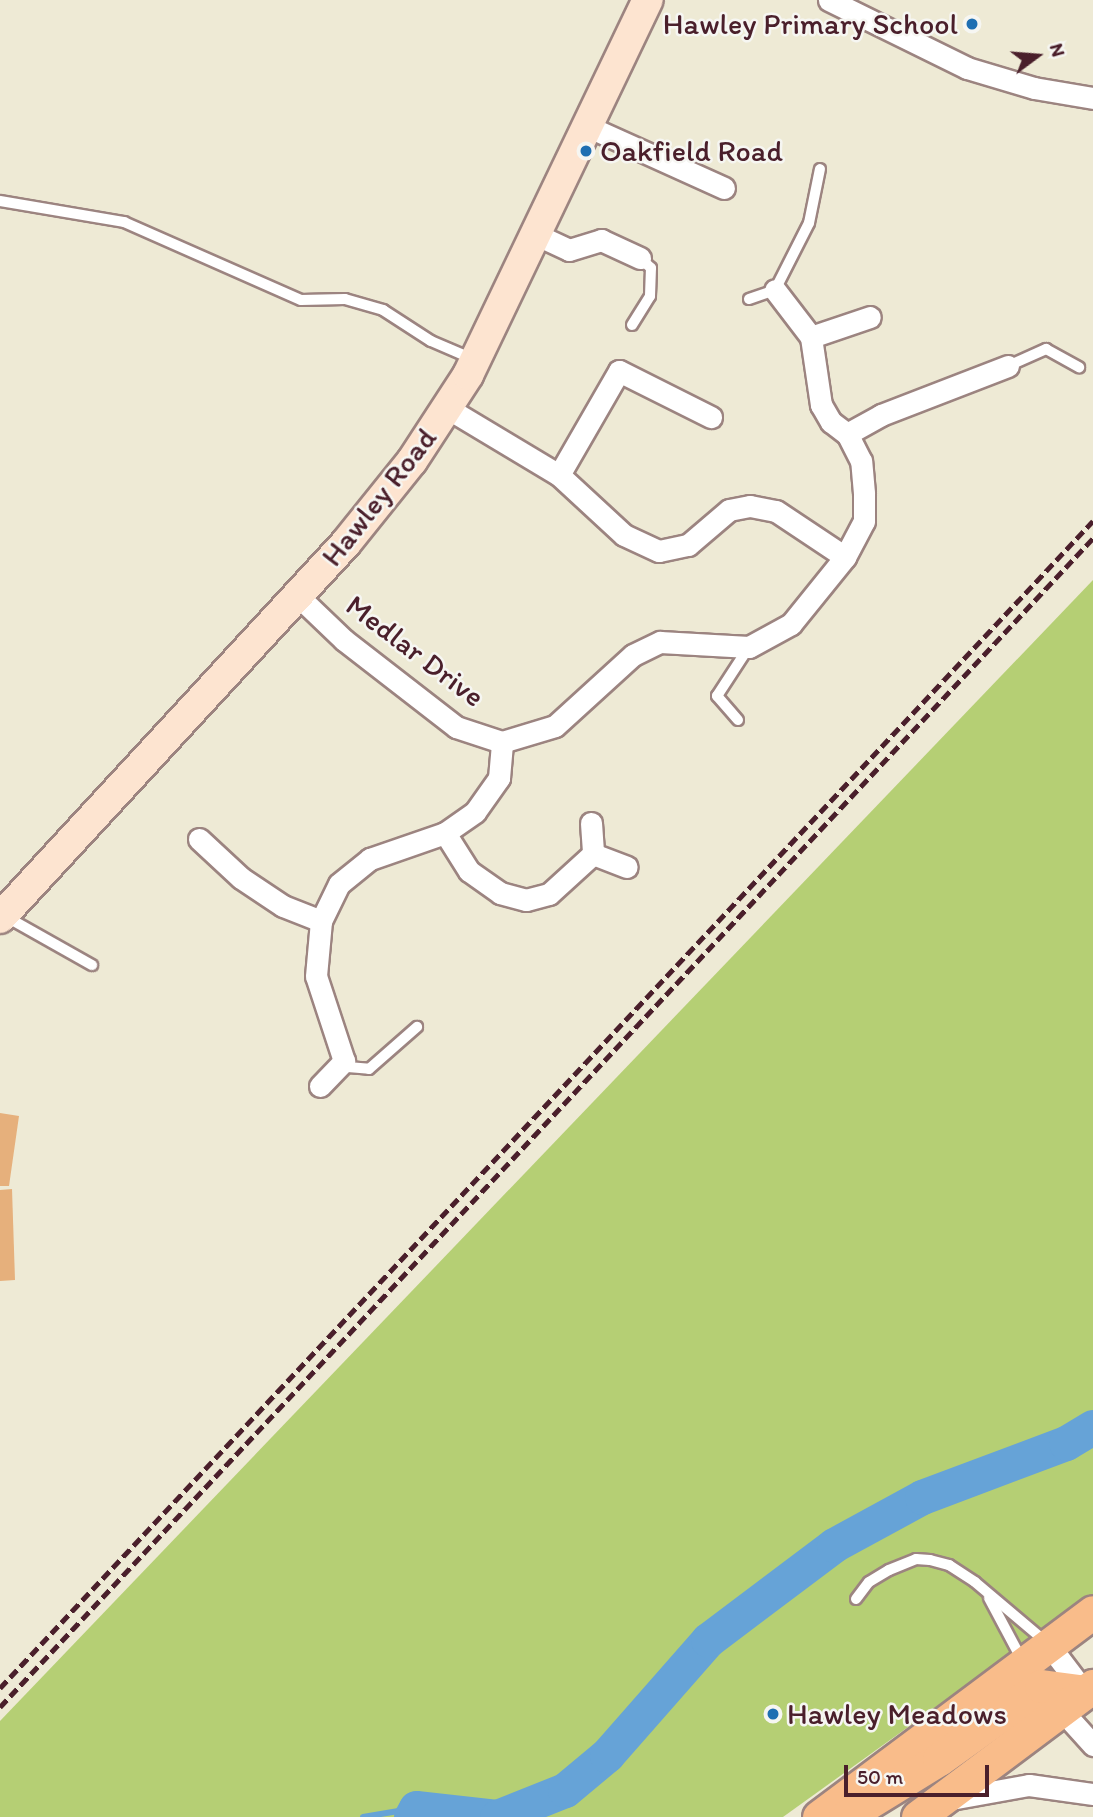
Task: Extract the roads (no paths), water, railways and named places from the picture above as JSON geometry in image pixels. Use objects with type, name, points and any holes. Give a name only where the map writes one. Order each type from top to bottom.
[{"type":"main road","name":"Hawley Road","points":[[1,916],[298,596],[375,508],[447,408],[475,360],[537,235],[648,0]]},
{"type":"main road","points":[[929,1810],[1064,1683],[1093,1612]]},
{"type":"main road","points":[[819,1817],[1064,1683]]},
{"type":"main road","points":[[845,1817],[1064,1683]]},
{"type":"street","points":[[829,0],[967,68],[1034,88],[1093,98]]},
{"type":"street","points":[[589,127],[724,188]]},
{"type":"street","points":[[537,235],[569,250],[601,240],[640,258]]},
{"type":"street","points":[[748,647],[791,624],[845,556],[864,521],[860,461],[847,434],[831,422],[821,405],[811,337],[775,290]]},
{"type":"street","points":[[811,337],[870,317]]},
{"type":"street","points":[[847,434],[881,415],[1008,366]]},
{"type":"street","points":[[559,475],[619,371],[711,417]]},
{"type":"street","points":[[447,408],[559,475],[624,535],[659,551],[688,545],[729,510],[750,506],[776,512],[845,556]]},
{"type":"street","name":"Medlar Drive","points":[[298,596],[344,640],[456,727],[502,742],[555,726],[633,655],[660,642],[748,647]]},
{"type":"street","points":[[320,1086],[344,1061],[316,976],[321,921],[339,884],[370,859],[445,833],[475,812],[499,778],[502,742]]},
{"type":"street","points":[[591,823],[593,854]]},
{"type":"street","points":[[445,833],[469,871],[500,893],[526,900],[549,894],[593,854]]},
{"type":"street","points":[[199,839],[241,878],[283,906],[321,921]]},
{"type":"street","points":[[593,854],[627,867]]},
{"type":"street","points":[[1064,1683],[1093,1745]]},
{"type":"street","points":[[929,1810],[1029,1785],[1093,1794]]},
{"type":"lane","points":[[749,299],[775,290],[809,223],[820,169]]},
{"type":"lane","points":[[0,201],[124,222],[301,300],[345,299],[383,310],[431,341],[475,360]]},
{"type":"lane","points":[[632,325],[650,296],[651,268],[640,258]]},
{"type":"lane","points":[[1008,366],[1046,349],[1080,366]]},
{"type":"lane","points":[[738,720],[717,696],[748,647]]},
{"type":"lane","points":[[1,916],[92,965]]},
{"type":"lane","points":[[344,1061],[348,1067],[369,1069],[416,1027]]},
{"type":"lane","points":[[856,1599],[869,1582],[916,1559],[949,1564],[989,1598],[1064,1683]]},
{"type":"lane","points":[[989,1598],[1064,1683]]},
{"type":"waterway","points":[[411,1817],[416,1808],[497,1817],[565,1790],[607,1755],[708,1640],[834,1545],[922,1497],[1066,1443],[1093,1427]]},
{"type":"waterway","points":[[363,1817],[416,1808]]},
{"type":"railway","points":[[0,1688],[1093,521]]},
{"type":"railway","points":[[0,1707],[1093,538]]},
{"type":"place","name":"Hawley Primary School","points":[[972,24]]},
{"type":"place","name":"Oakfield Road","points":[[586,151]]},
{"type":"place","name":"Hawley Meadows","points":[[773,1714]]}]
